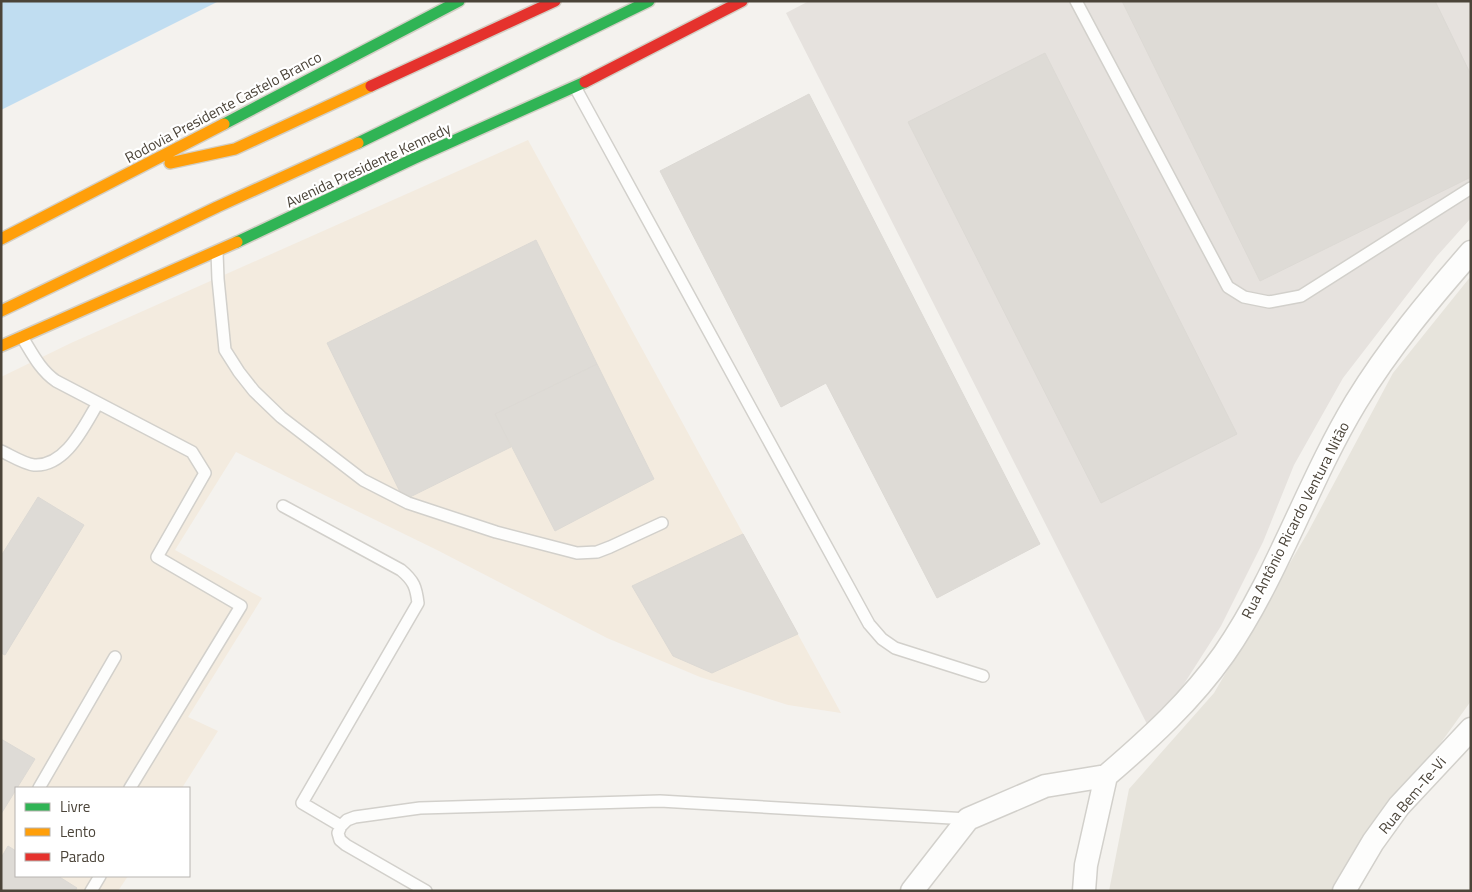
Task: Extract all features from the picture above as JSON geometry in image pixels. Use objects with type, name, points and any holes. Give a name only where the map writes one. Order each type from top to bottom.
[{"type":"main road","name":"Rodovia Presidente Castelo Branco","points":[[1,239],[458,1]]},
{"type":"main road","points":[[134,171],[235,149],[555,1]]},
{"type":"main road","points":[[1,311],[217,206],[397,125],[649,1]]},
{"type":"main road","name":"Avenida Presidente Kennedy","points":[[1,346],[217,252],[415,158],[575,87],[742,1]]},
{"type":"street","name":"Rua Antônio Ricardo Ventura Nitão","points":[[1106,776],[1174,714],[1202,683],[1225,653],[1251,609],[1290,534],[1330,448],[1356,402],[1392,347],[1471,252]]},
{"type":"street","name":"Rua Bem-Te-Vi","points":[[1344,891],[1373,842],[1399,806],[1471,729]]},
{"type":"street","points":[[912,891],[968,819],[1045,786],[1106,776],[1086,865],[1084,891]]},
{"type":"lane","points":[[1076,1],[1228,287],[1244,297],[1269,302],[1301,296],[1471,188]]},
{"type":"lane","points":[[575,87],[869,624],[882,639],[895,648],[983,676]]},
{"type":"lane","points":[[217,252],[225,350],[254,391],[281,417],[363,480],[408,504],[496,532],[577,553],[597,552],[662,523]]},
{"type":"lane","points":[[22,337],[46,374],[185,447],[197,458],[205,473],[157,557],[241,606],[131,787]]},
{"type":"lane","points":[[1,451],[32,465],[49,463],[60,457],[76,438],[98,403]]},
{"type":"lane","points":[[282,506],[401,570],[412,580],[416,591],[418,603],[302,803],[341,826]]},
{"type":"lane","points":[[40,787],[115,657]]},
{"type":"lane","points":[[426,891],[346,845],[340,840],[338,834],[341,826],[355,817],[420,808],[660,801],[968,819]]},
{"type":"lane","points":[[91,891],[99,877]]},
{"type":"shaded area","points":[[809,1],[1471,1],[1471,218],[1437,256],[1343,378],[1294,465],[1263,542],[1221,626],[1182,687],[1147,724],[786,13]]},
{"type":"shaded area","points":[[528,140],[841,713],[788,705],[700,677],[607,638],[437,550],[236,452],[175,550],[262,598],[188,717],[218,731],[183,787],[15,787],[15,877],[127,877],[118,891],[1,891],[1,377],[71,343]]},
{"type":"shaded area","points":[[1471,276],[1471,701],[1334,891],[1109,891],[1129,789],[1214,693],[1308,532],[1393,373]]},
{"type":"water","points":[[1,1],[219,1],[1,110]]},
{"type":"building","points":[[1122,1],[1435,1],[1471,75],[1471,177],[1260,281]]},
{"type":"building","points":[[1045,53],[1237,434],[1101,503],[908,122]]},
{"type":"building","points":[[809,94],[1040,544],[937,598],[826,383],[781,407],[660,171]]},
{"type":"building","points":[[536,240],[597,364],[495,414],[511,447],[404,500],[327,343]]},
{"type":"building","points":[[597,364],[654,479],[555,531],[495,414]]},
{"type":"building","points":[[38,497],[84,525],[5,655],[1,653],[1,556]]},
{"type":"building","points":[[743,534],[798,634],[712,673],[673,656],[632,586]]},
{"type":"building","points":[[1,739],[35,759],[18,787],[15,787],[15,791],[1,814]]},
{"type":"building","points":[[8,846],[15,850],[15,877],[60,877],[77,888],[75,891],[1,891],[1,858]]},
{"type":"traffic: fast","points":[[224,124],[459,1]]},
{"type":"traffic: fast","points":[[358,143],[649,1]]},
{"type":"traffic: fast","points":[[237,242],[415,158],[585,82]]},
{"type":"traffic: slow","points":[[170,163],[235,149],[371,86]]},
{"type":"traffic: slow","points":[[1,239],[224,124]]},
{"type":"traffic: slow","points":[[1,311],[217,207],[358,143]]},
{"type":"traffic: slow","points":[[1,346],[237,242]]},
{"type":"traffic: jam","points":[[371,86],[555,1]]},
{"type":"traffic: jam","points":[[585,82],[742,1]]}]
